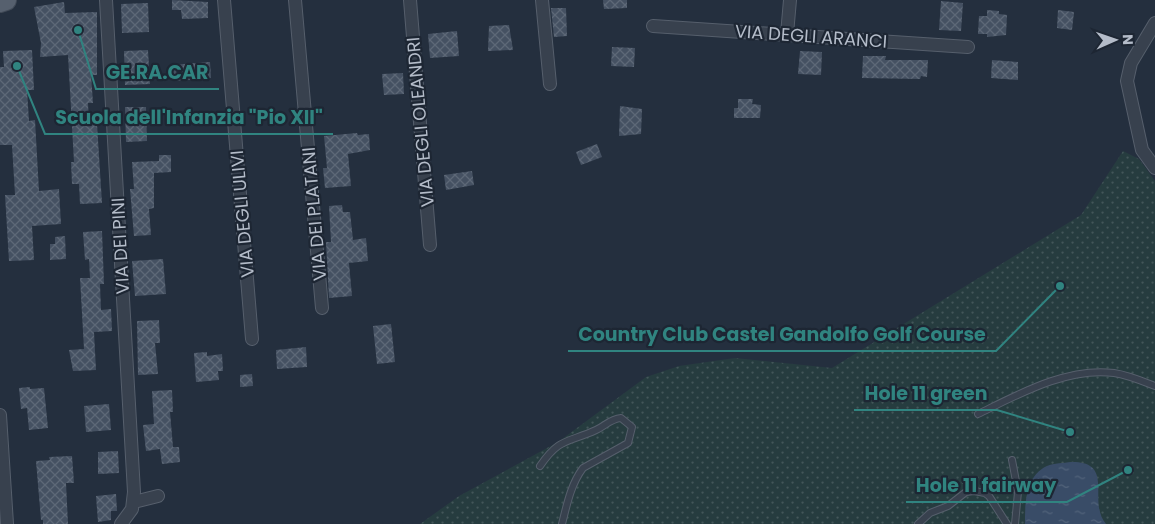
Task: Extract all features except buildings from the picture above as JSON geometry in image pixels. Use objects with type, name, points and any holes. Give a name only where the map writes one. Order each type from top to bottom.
[{"type":"street","name":"VIA DEI PINI","points":[[106,0],[133,501]]},
{"type":"street","name":"VIA DEGLI ULIVI","points":[[224,0],[252,339]]},
{"type":"street","name":"VIA DEI PLATANI","points":[[295,0],[322,308]]},
{"type":"street","name":"VIA DEGLI OLEANDRI","points":[[410,0],[430,245]]},
{"type":"street","points":[[542,0],[550,84]]},
{"type":"street","points":[[787,34],[790,0]]},
{"type":"street","points":[[1155,23],[1131,63],[1127,81],[1142,150],[1155,168]]},
{"type":"street","name":"VIA DEGLI ARANCI","points":[[654,26],[968,47]]},
{"type":"street","points":[[0,415],[7,524]]},
{"type":"street","points":[[121,524],[133,501],[158,496]]},
{"type":"lane","points":[[978,414],[1036,386],[1085,374],[1114,373],[1155,386]]},
{"type":"lane","points":[[540,466],[549,453],[558,446],[573,437],[598,429],[611,420],[621,418],[632,427],[628,443],[583,468],[580,472],[571,490],[562,524]]},
{"type":"lane","points":[[1012,460],[1018,492],[1015,524]]},
{"type":"lane","points":[[918,524],[930,513],[948,506],[966,492],[974,491],[985,493],[989,496],[1008,524]]},
{"type":"green space","points":[[1123,151],[1139,159],[1155,181],[1155,524],[420,524],[459,496],[558,442],[646,377],[679,366],[735,358],[832,368],[1081,215]]},
{"type":"water","points":[[1071,462],[1085,463],[1093,468],[1097,475],[1099,505],[1101,515],[1106,524],[1025,524],[1026,499],[1034,476],[1047,466]]},
{"type":"place","name":"GE.RA.CAR","points":[[78,30]]},
{"type":"place","name":"Scuola dell'Infanzia \"Pio XII\"","points":[[17,66]]},
{"type":"place","name":"Country Club Castel Gandolfo Golf Course","points":[[1060,286]]},
{"type":"place","name":"Hole 11 green","points":[[1070,432]]},
{"type":"place","name":"Hole 11 fairway","points":[[1128,470]]}]
